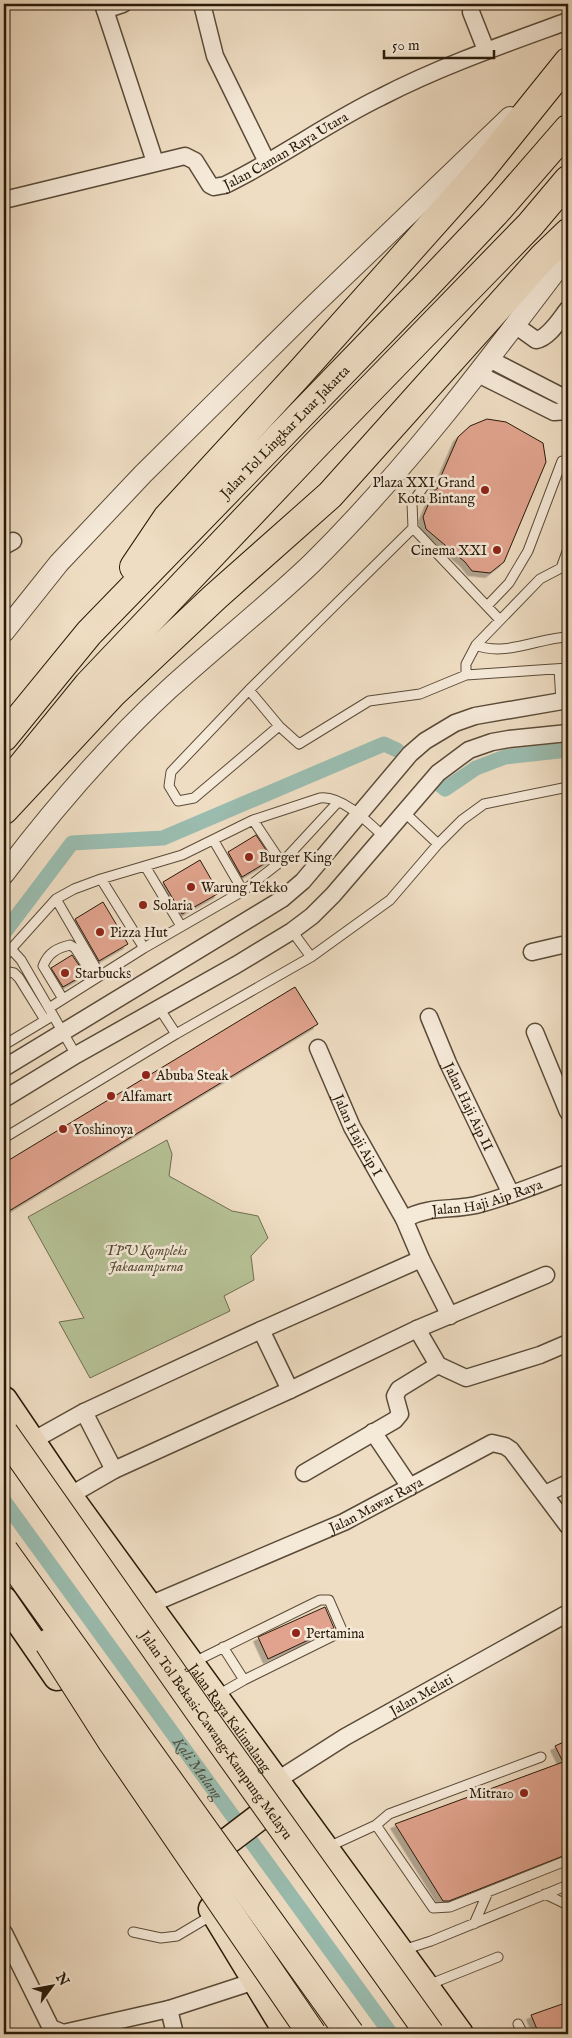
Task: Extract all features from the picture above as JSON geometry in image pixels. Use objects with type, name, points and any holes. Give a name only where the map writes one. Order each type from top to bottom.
[{"type":"highway","points":[[89,632],[167,518],[299,374],[481,170],[568,61]]},
{"type":"highway","name":"Jalan Tol Lingkar Luar Jakarta","points":[[4,737],[89,632],[425,287],[495,213],[568,129]]},
{"type":"highway","points":[[4,788],[88,685],[306,455],[530,225],[568,180]]},
{"type":"highway","points":[[4,810],[113,693],[215,597],[330,495],[544,256],[568,234]]},
{"type":"highway","name":"Jalan Tol Bekasi–Cawang–Kampung Melayu","points":[[4,1433],[205,1720],[430,2034]]},
{"type":"highway","points":[[4,1551],[350,2034]]},
{"type":"highway","points":[[4,1571],[111,1740],[312,2034]]},
{"type":"main road","name":"Jalan Raya Kalimalang","points":[[4,1400],[69,1496],[192,1664],[278,1791],[325,1848],[460,2034]]},
{"type":"main road","points":[[4,1600],[194,1855],[215,1913],[288,2034]]},
{"type":"main road","points":[[194,1855],[278,1791]]},
{"type":"street","points":[[123,4],[104,7],[155,162]]},
{"type":"street","points":[[202,4],[215,56],[267,162]]},
{"type":"street","points":[[471,12],[486,50]]},
{"type":"street","name":"Jalan Caman Raya Utara","points":[[4,200],[178,156],[190,157],[199,167],[206,181],[214,187],[225,185],[340,118],[382,96],[486,50],[568,21]]},
{"type":"street","points":[[4,632],[59,563],[143,474],[568,61]]},
{"type":"street","points":[[4,874],[67,794],[108,749],[168,690],[311,563],[386,484],[484,366],[568,255]]},
{"type":"street","points":[[515,325],[536,340],[540,339],[546,335],[568,309]]},
{"type":"street","points":[[484,366],[563,397],[568,402]]},
{"type":"street","points":[[484,366],[554,412],[568,411]]},
{"type":"street","points":[[4,1068],[282,899],[304,882],[410,754],[425,741],[454,724],[474,716],[565,701]]},
{"type":"street","points":[[4,1099],[76,1055],[292,931],[312,916],[333,896],[438,774],[469,750],[492,742],[509,739],[568,733]]},
{"type":"street","points":[[532,952],[568,945]]},
{"type":"street","name":"Jalan Haji Aip II","points":[[429,1017],[448,1063],[511,1194]]},
{"type":"street","points":[[534,1032],[568,1112]]},
{"type":"street","name":"Jalan Haji Aip I","points":[[318,1048],[352,1127],[404,1219],[421,1259],[450,1316]]},
{"type":"street","name":"Jalan Haji Aip Raya","points":[[404,1219],[431,1209],[475,1205],[568,1173]]},
{"type":"street","points":[[32,1441],[84,1412],[421,1259]]},
{"type":"street","points":[[69,1496],[114,1470],[290,1390],[417,1329],[546,1275]]},
{"type":"street","points":[[417,1329],[438,1365],[466,1378],[540,1355],[568,1343]]},
{"type":"street","points":[[261,1330],[290,1390]]},
{"type":"street","points":[[304,1473],[398,1417],[400,1414],[395,1396],[399,1389],[438,1365]]},
{"type":"street","points":[[84,1412],[114,1470]]},
{"type":"street","points":[[373,1432],[410,1487]]},
{"type":"street","name":"Jalan Mawar Raya","points":[[149,1605],[344,1522],[492,1443],[505,1446],[511,1450],[568,1526]]},
{"type":"street","points":[[545,1494],[568,1483]]},
{"type":"street","name":"Jalan Melati","points":[[278,1791],[345,1737],[568,1613]]},
{"type":"street","points":[[4,1934],[46,2020],[51,2028],[57,2032],[63,2033],[168,2009],[255,1981]]},
{"type":"street","points":[[168,2009],[175,2034]]},
{"type":"lane","points":[[487,606],[510,582],[528,551],[562,461]]},
{"type":"lane","points":[[432,485],[427,482],[412,503],[413,528],[499,619]]},
{"type":"lane","points":[[279,726],[194,798],[178,801],[169,786],[171,772],[249,690],[413,528]]},
{"type":"lane","points":[[466,675],[466,664],[476,645],[499,619],[540,579],[564,569],[568,549]]},
{"type":"lane","points":[[476,645],[487,650],[512,648],[568,636]]},
{"type":"lane","points":[[249,690],[279,726],[299,744],[369,701],[420,694],[466,675],[564,669],[565,701]]},
{"type":"lane","points":[[4,1138],[176,1034],[311,957],[390,900],[438,844],[462,820],[484,804],[568,787]]},
{"type":"lane","points":[[4,957],[56,899],[74,889],[101,879],[182,856],[252,820],[320,798],[330,798],[338,802],[360,816],[383,836]]},
{"type":"lane","points":[[4,1045],[49,1014],[62,999],[144,948],[243,891],[280,862],[305,839],[338,802]]},
{"type":"lane","points":[[404,812],[438,844]]},
{"type":"lane","points":[[252,820],[280,862]]},
{"type":"lane","points":[[214,841],[243,891]]},
{"type":"lane","points":[[145,866],[181,926]]},
{"type":"lane","points":[[101,879],[144,948]]},
{"type":"lane","points":[[56,899],[98,977]]},
{"type":"lane","points":[[292,931],[311,957]]},
{"type":"lane","points":[[62,999],[43,966],[47,955],[61,947],[70,945],[75,948],[98,977]]},
{"type":"lane","points":[[11,949],[20,960],[49,1014]]},
{"type":"lane","points":[[4,971],[14,973],[19,978],[49,1014],[76,1055]]},
{"type":"lane","points":[[159,1008],[176,1034]]},
{"type":"lane","points":[[192,1664],[320,1600],[329,1600],[342,1630],[341,1632],[244,1680],[215,1697]]},
{"type":"lane","points":[[223,1647],[244,1680]]},
{"type":"lane","points":[[325,1848],[376,1825],[389,1814],[541,1757]]},
{"type":"lane","points":[[376,1825],[433,1908],[450,1908],[568,1860]]},
{"type":"lane","points":[[400,1951],[474,1924],[568,1885]]},
{"type":"lane","points":[[474,1924],[488,1892]]},
{"type":"lane","points":[[545,1894],[568,1905]]},
{"type":"lane","points":[[133,1932],[160,1938],[176,1936],[215,1913]]},
{"type":"lane","points":[[426,1986],[498,1957]]},
{"type":"lane","points":[[518,2024],[523,2034]]},
{"type":"green space","name":"TPU Kompleks Jakasampurna","points":[[167,1140],[172,1154],[169,1176],[232,1211],[258,1216],[268,1238],[251,1256],[254,1280],[224,1296],[230,1311],[90,1378],[59,1322],[84,1318],[28,1217]]},
{"type":"building","name":"Plaza XXI Grand Kota Bintang","points":[[487,419],[506,422],[543,443],[546,462],[504,562],[490,573],[472,571],[465,562],[426,529],[423,517],[434,491],[438,488],[438,483],[458,437],[470,426]]},
{"type":"building","name":"Burger King","points":[[256,835],[272,859],[242,877],[228,852]]},
{"type":"building","name":"Warung Tekko","points":[[200,860],[219,893],[182,914],[163,882]]},
{"type":"building","name":"Pizza Hut","points":[[103,902],[128,944],[99,961],[75,919]]},
{"type":"building","name":"Starbucks","points":[[72,955],[83,971],[80,973],[82,976],[63,987],[51,968]]},
{"type":"building","points":[[295,987],[318,1024],[4,1214],[4,1163]]},
{"type":"building","name":"Pertamina","points":[[325,1607],[334,1628],[268,1659],[258,1637]]},
{"type":"building","name":"Mitra10","points":[[568,1740],[568,1854],[449,1901],[443,1901],[395,1824],[563,1762],[555,1746]]},
{"type":"building","points":[[568,2002],[568,2034],[539,2034],[531,2015]]},
{"type":"waterway","points":[[4,933],[72,843],[163,838],[384,744],[397,750]]},
{"type":"waterway","points":[[439,784],[445,789],[476,768],[505,757],[568,750]]},
{"type":"waterway","name":"Kali Malang","points":[[4,1501],[391,2034]]},
{"type":"place","name":"Plaza XXI Grand Kota Bintang","points":[[485,490]]},
{"type":"place","name":"Cinema XXI","points":[[497,550]]},
{"type":"place","name":"Burger King","points":[[249,857]]},
{"type":"place","name":"Warung Tekko","points":[[191,887]]},
{"type":"place","name":"Solaria","points":[[143,905]]},
{"type":"place","name":"Pizza Hut","points":[[100,932]]},
{"type":"place","name":"Starbucks","points":[[65,973]]},
{"type":"place","name":"Abuba Steak","points":[[146,1075]]},
{"type":"place","name":"Alfamart","points":[[111,1096]]},
{"type":"place","name":"Yoshinoya","points":[[63,1129]]},
{"type":"place","name":"Pertamina","points":[[296,1633]]},
{"type":"place","name":"Mitra10","points":[[524,1793]]}]
